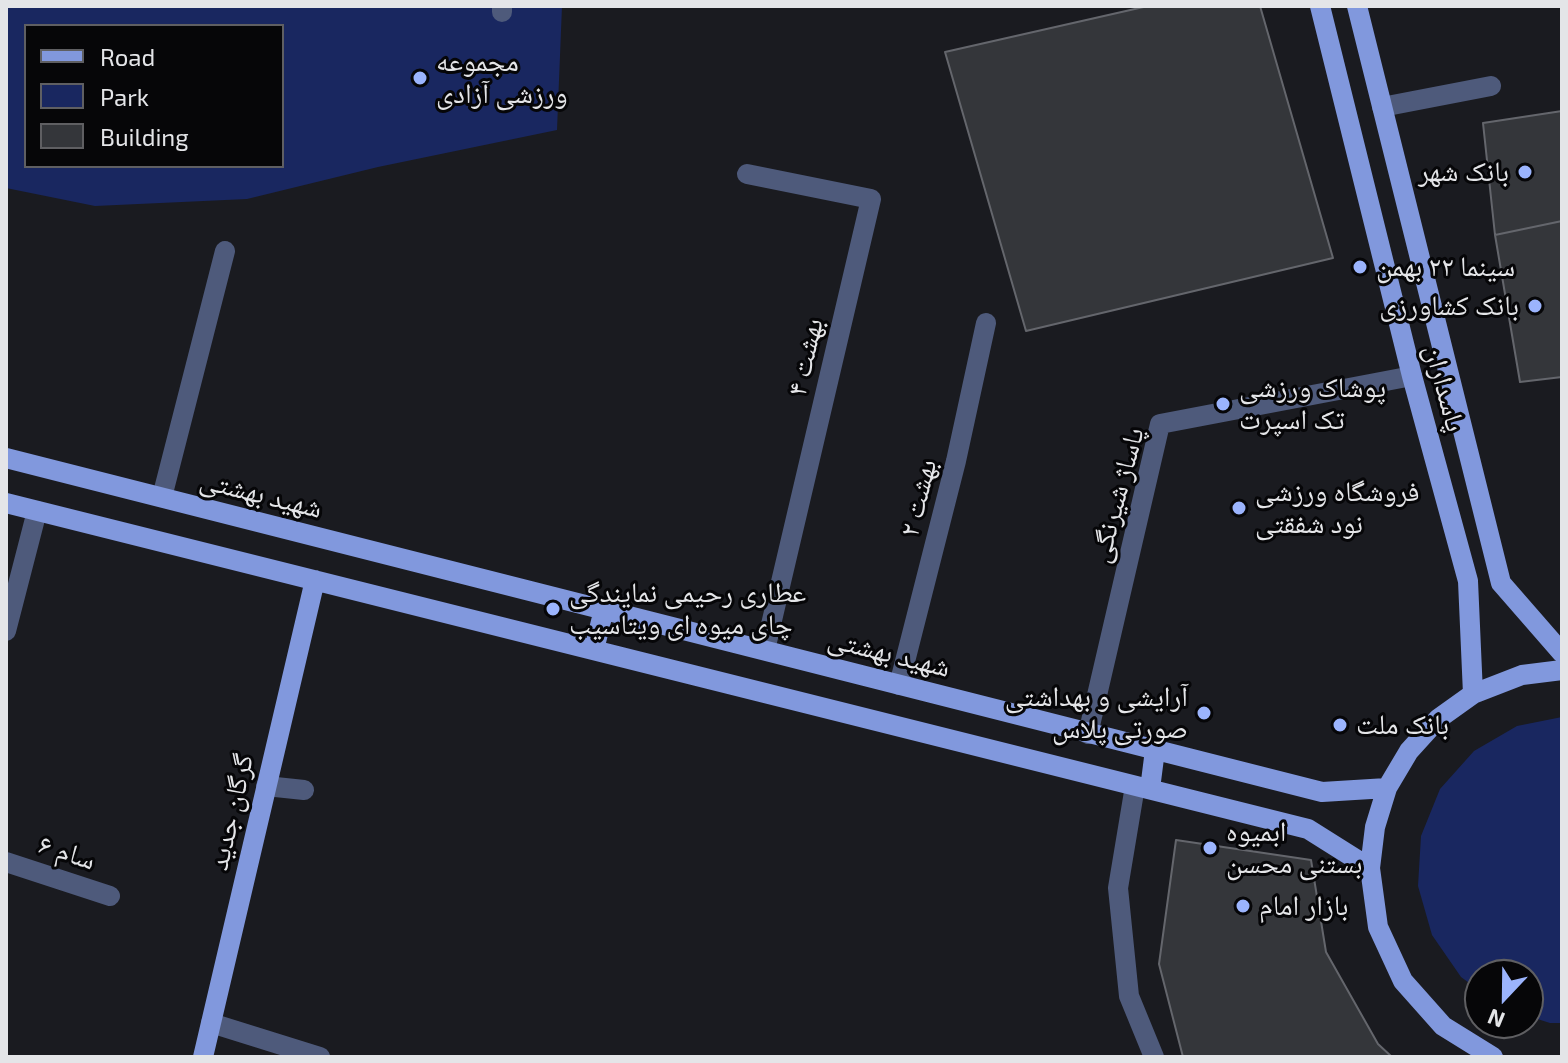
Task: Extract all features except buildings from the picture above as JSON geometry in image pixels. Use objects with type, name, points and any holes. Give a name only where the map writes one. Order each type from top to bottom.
[{"type":"main road","name":"پاسداران","points":[[1320,6],[1412,376],[1468,581],[1473,694]]},
{"type":"main road","name":"پاسداران","points":[[1357,6],[1501,583],[1562,653]]},
{"type":"main road","name":"شهید بهشتی","points":[[6,458],[1322,792],[1387,788]]},
{"type":"main road","points":[[6,503],[1308,829],[1370,868]]},
{"type":"main road","name":"گرگان جدید","points":[[203,1057],[315,580]]},
{"type":"main road","points":[[594,650],[604,609]]},
{"type":"main road","points":[[1493,1057],[1443,1026],[1403,981],[1378,927],[1370,868],[1375,827],[1387,788],[1409,751],[1438,719],[1473,694],[1522,675],[1562,670]]},
{"type":"main road","points":[[1143,787],[1155,750]]},
{"type":"street","points":[[1382,107],[1491,86]]},
{"type":"street","name":"۴ بهشت","points":[[747,174],[871,199],[765,650]]},
{"type":"street","points":[[162,497],[225,251]]},
{"type":"street","name":"بهشت ۲","points":[[899,685],[956,461],[986,323]]},
{"type":"street","name":"پاساژ شیرنگی","points":[[1088,734],[1160,424],[1412,376]]},
{"type":"street","points":[[6,631],[37,511]]},
{"type":"street","points":[[266,786],[304,790]]},
{"type":"street","points":[[1143,787],[1118,888],[1129,996],[1154,1057]]},
{"type":"street","name":"۶ سام","points":[[6,862],[110,896]]},
{"type":"street","points":[[211,1023],[320,1057]]},
{"type":"green space","name":"مجموعه ورزشی آزادی","points":[[6,6],[562,6],[557,130],[378,167],[247,199],[95,206],[6,188]]},
{"type":"green space","points":[[1562,717],[1562,1023],[1544,1021],[1544,959],[1464,959],[1464,979],[1461,977],[1432,935],[1418,886],[1421,836],[1440,789],[1474,751],[1517,726]]},
{"type":"place","name":"مجموعه ورزشی آزادی","points":[[420,78]]},
{"type":"place","name":"بانک شهر","points":[[1525,172]]},
{"type":"place","name":"سینما ۲۲ بهمن","points":[[1360,267]]},
{"type":"place","name":"بانک کشاورزی","points":[[1535,306]]},
{"type":"place","name":"پوشاک ورزشی تک اسپرت","points":[[1223,404]]},
{"type":"place","name":"فروشگاه ورزشی نود شفقتی","points":[[1239,508]]},
{"type":"place","name":"عطاری رحیمی نمایندگی چای میوه ای ویتاسیب","points":[[553,609]]},
{"type":"place","name":"آرایشی و بهداشتی صورتی پلاس","points":[[1204,713]]},
{"type":"place","name":"بانک ملت","points":[[1340,725]]},
{"type":"place","name":"ابمیوه بستنی محسن","points":[[1210,848]]},
{"type":"place","name":"بازار امام","points":[[1243,906]]}]
